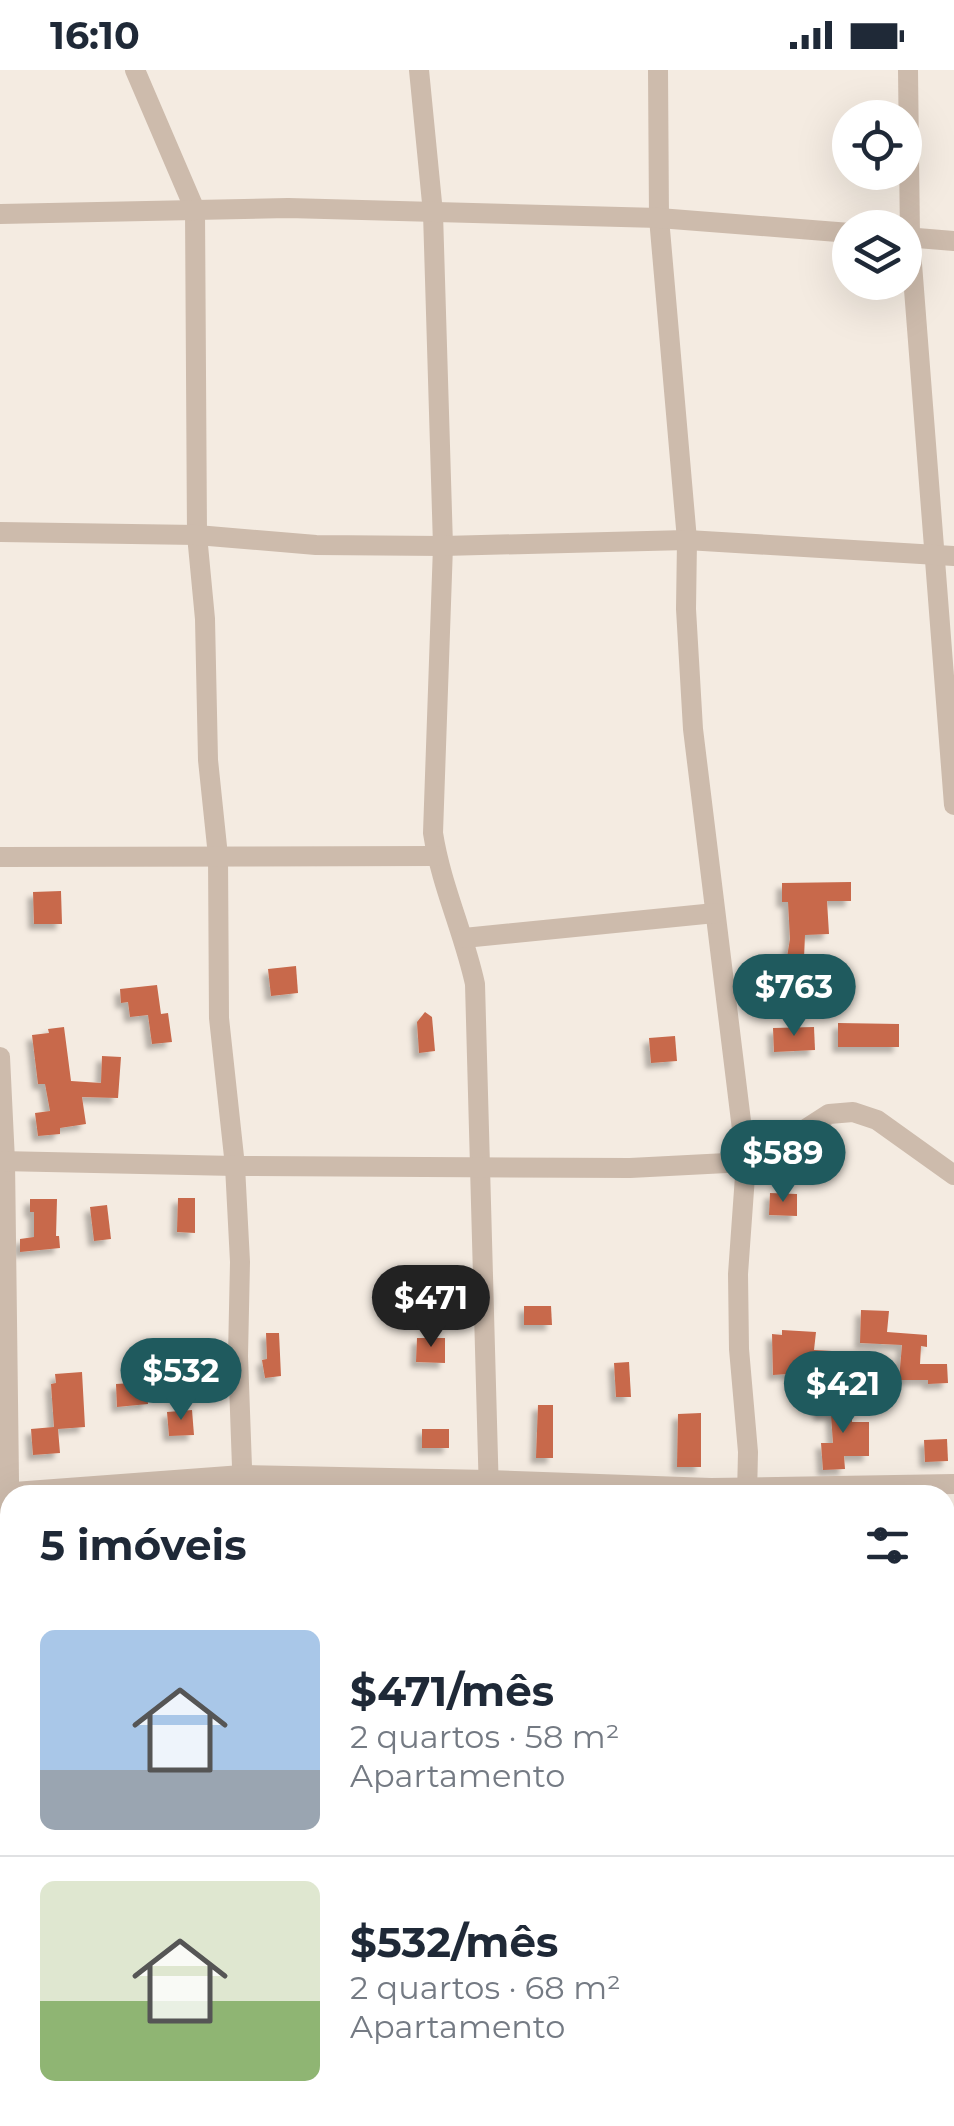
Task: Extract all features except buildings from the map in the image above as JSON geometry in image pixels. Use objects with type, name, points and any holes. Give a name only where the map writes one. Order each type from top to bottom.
[{"type":"street","points":[[134,70],[195,210],[197,534],[205,619],[208,760],[218,856],[219,1018],[235,1166],[240,1262],[238,1356],[243,1485]]},
{"type":"street","points":[[419,70],[433,212],[443,546],[432,833],[476,984],[489,1485]]},
{"type":"street","points":[[658,70],[659,218],[687,540],[686,609],[693,729],[746,1162],[738,1274],[747,1485]]},
{"type":"street","points":[[908,70],[908,210]]},
{"type":"street","points":[[0,214],[288,208],[659,218],[832,232]]},
{"type":"street","points":[[922,238],[954,241]]},
{"type":"street","points":[[915,300],[944,556],[954,804]]},
{"type":"street","points":[[0,532],[197,534],[316,545],[687,540],[944,556]]},
{"type":"street","points":[[0,857],[436,856]]},
{"type":"street","points":[[464,938],[715,913]]},
{"type":"street","points":[[0,1057],[5,1485]]},
{"type":"street","points":[[2,1161],[630,1168],[746,1162],[767,1154],[830,1114],[853,1112],[877,1120],[954,1175]]},
{"type":"street","points":[[924,1485],[954,1484]]}]
